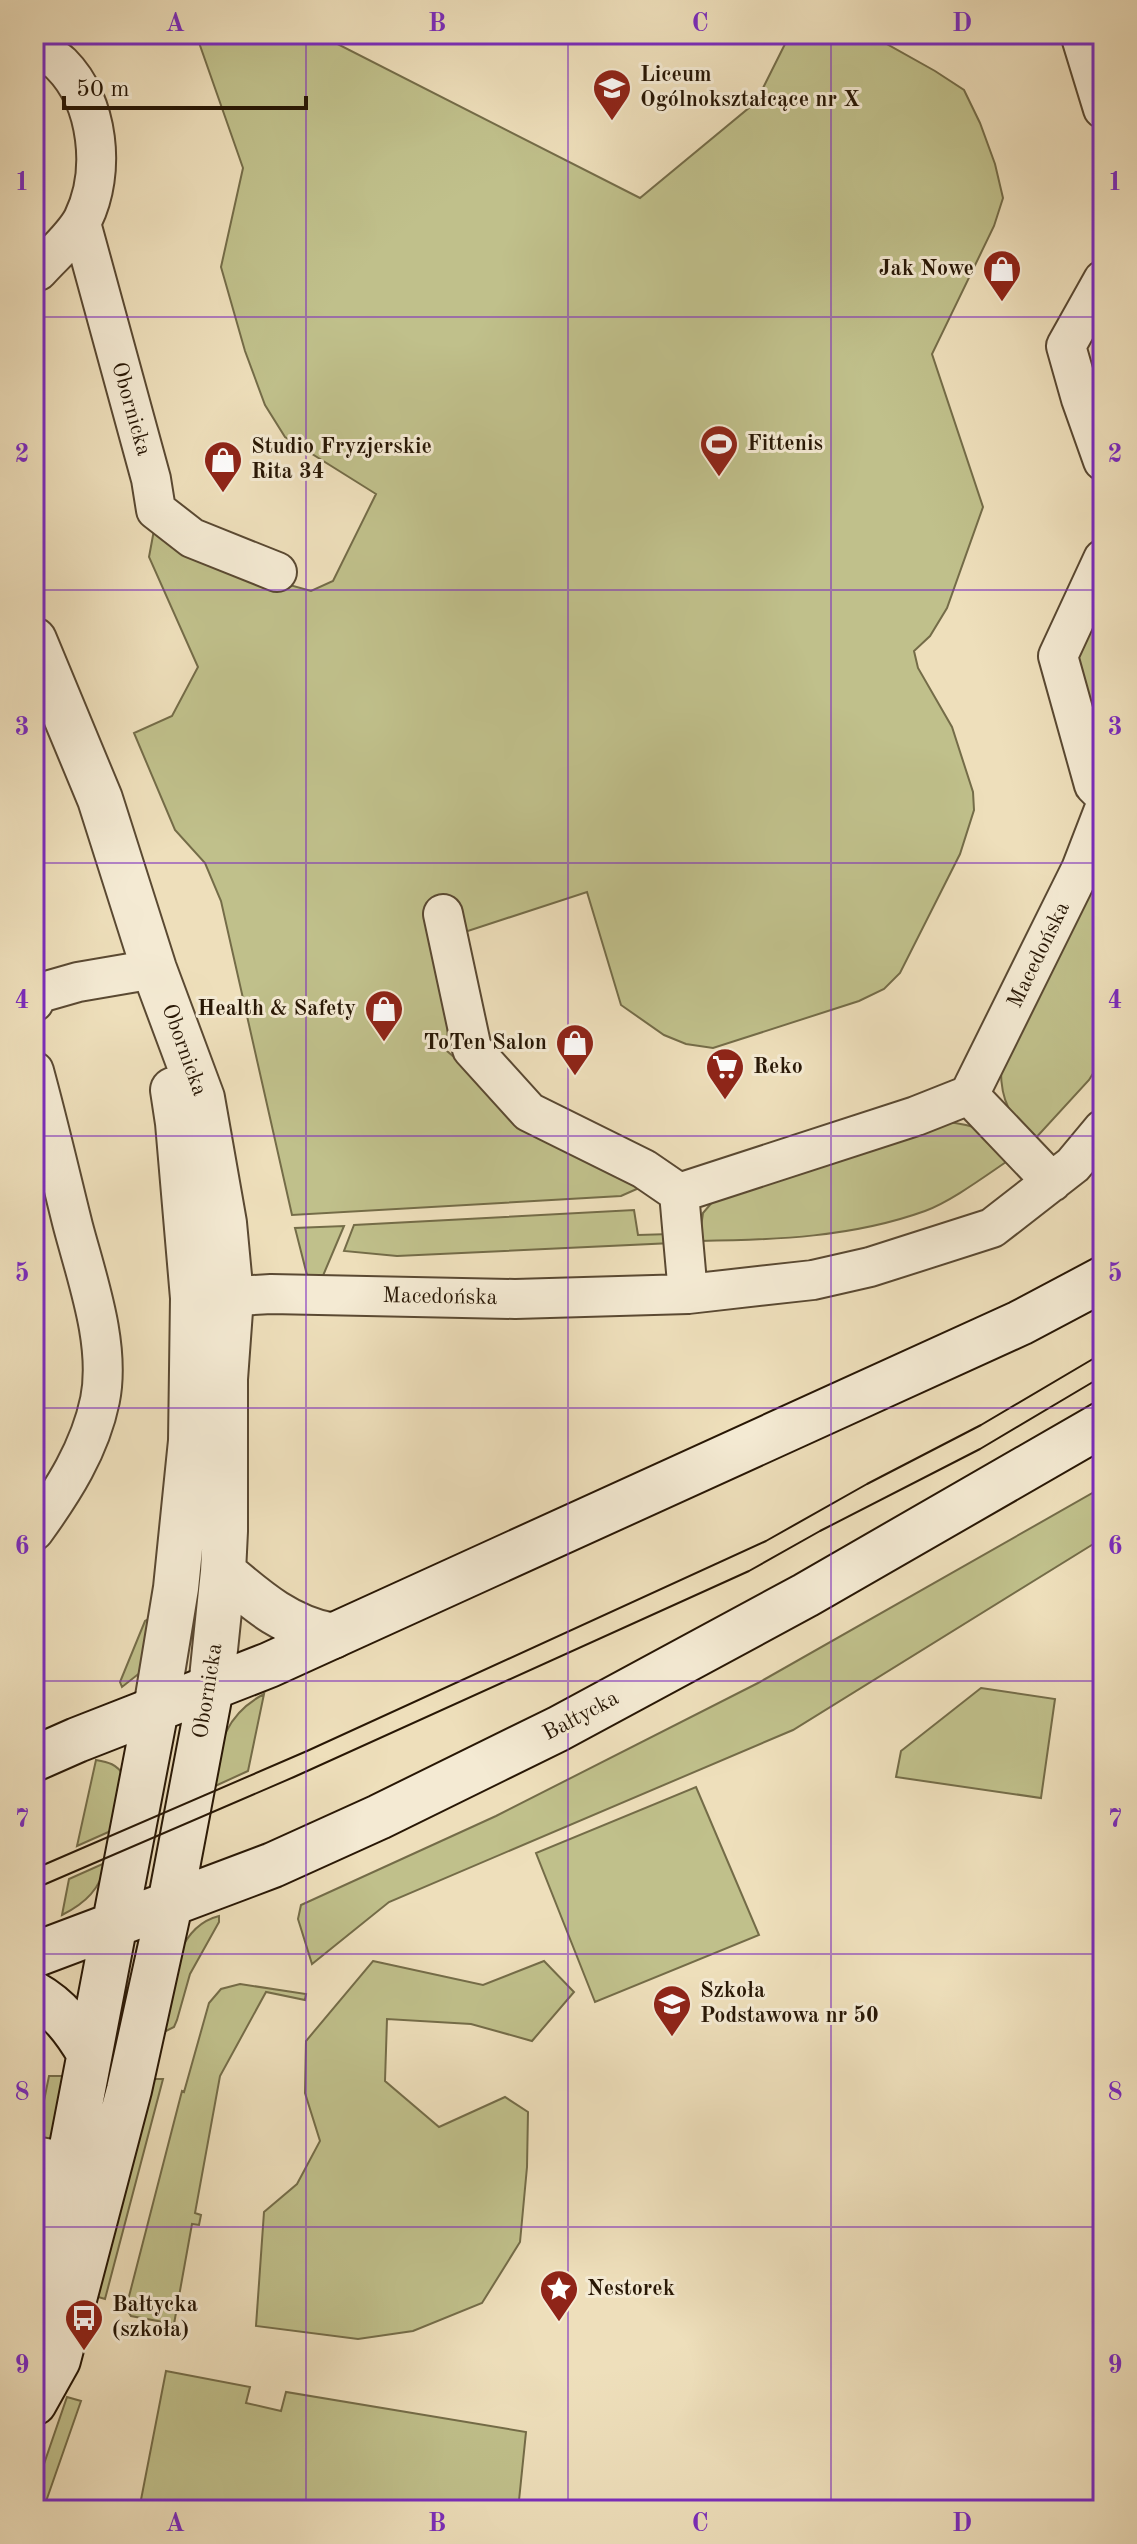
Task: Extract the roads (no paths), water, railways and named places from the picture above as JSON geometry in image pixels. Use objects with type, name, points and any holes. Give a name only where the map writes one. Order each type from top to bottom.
[{"type":"main road","name":"Obornicka","points":[[34,640],[100,799],[154,969],[178,1123],[225,1379],[223,1572],[211,1688],[170,1904],[129,2090],[58,2360],[34,2403]]},
{"type":"main road","points":[[34,1759],[269,1665],[1020,1323],[1103,1279]]},
{"type":"main road","name":"Obornicka","points":[[34,2332],[52,2159],[89,2053],[156,1709],[176,1588],[191,1441],[212,1297]]},
{"type":"main road","name":"Bałtycka","points":[[34,1955],[273,1865],[558,1729],[806,1595],[1103,1424]]},
{"type":"main road","points":[[223,1572],[281,1618],[311,1631],[333,1636]]},
{"type":"main road","points":[[34,1994],[71,2024],[89,2053]]},
{"type":"street","points":[[1080,34],[1103,109]]},
{"type":"street","points":[[34,49],[59,61],[83,92],[97,152],[91,200],[81,223],[38,271]]},
{"type":"street","name":"Obornicka","points":[[81,223],[151,479],[156,510],[192,538],[277,572]]},
{"type":"street","points":[[1103,280],[1066,346],[1103,461]]},
{"type":"street","points":[[1103,559],[1058,656],[1094,785],[1103,794]]},
{"type":"street","name":"Macedońska","points":[[969,1095],[1081,869],[1103,812]]},
{"type":"street","points":[[443,914],[472,1049],[482,1062],[529,1112],[644,1169],[679,1193]]},
{"type":"street","points":[[34,1002],[36,994],[78,982],[154,969]]},
{"type":"street","points":[[34,1071],[90,1292],[104,1362],[100,1401],[87,1441],[64,1490],[34,1531]]},
{"type":"street","points":[[679,1193],[916,1116],[969,1095],[1052,1182]]},
{"type":"street","name":"Macedońska","points":[[212,1297],[271,1294],[515,1299],[688,1294],[813,1280],[870,1267],[992,1228],[1073,1165],[1103,1129]]},
{"type":"street","points":[[679,1193],[688,1294]]},
{"type":"tram line","points":[[34,1869],[307,1751],[766,1541],[981,1425],[1103,1353]]},
{"type":"tram line","points":[[34,1889],[294,1777],[749,1571],[980,1449],[1103,1376]]},
{"type":"place","name":"Liceum Ogólnokształcące nr X","points":[[612,122]]},
{"type":"place","name":"Jak Nowe","points":[[1002,303]]},
{"type":"place","name":"Fittenis","points":[[719,478]]},
{"type":"place","name":"Studio Fryzjerskie Rita 34","points":[[223,494]]},
{"type":"place","name":"Health & Safety","points":[[384,1043]]},
{"type":"place","name":"ToTen Salon","points":[[575,1077]]},
{"type":"place","name":"Reko","points":[[725,1101]]},
{"type":"place","name":"Szkoła Podstawowa nr 50","points":[[672,2038]]},
{"type":"place","name":"Nestorek","points":[[559,2323]]},
{"type":"place","name":"Bałtycka (szkoła)","points":[[84,2352]]}]
